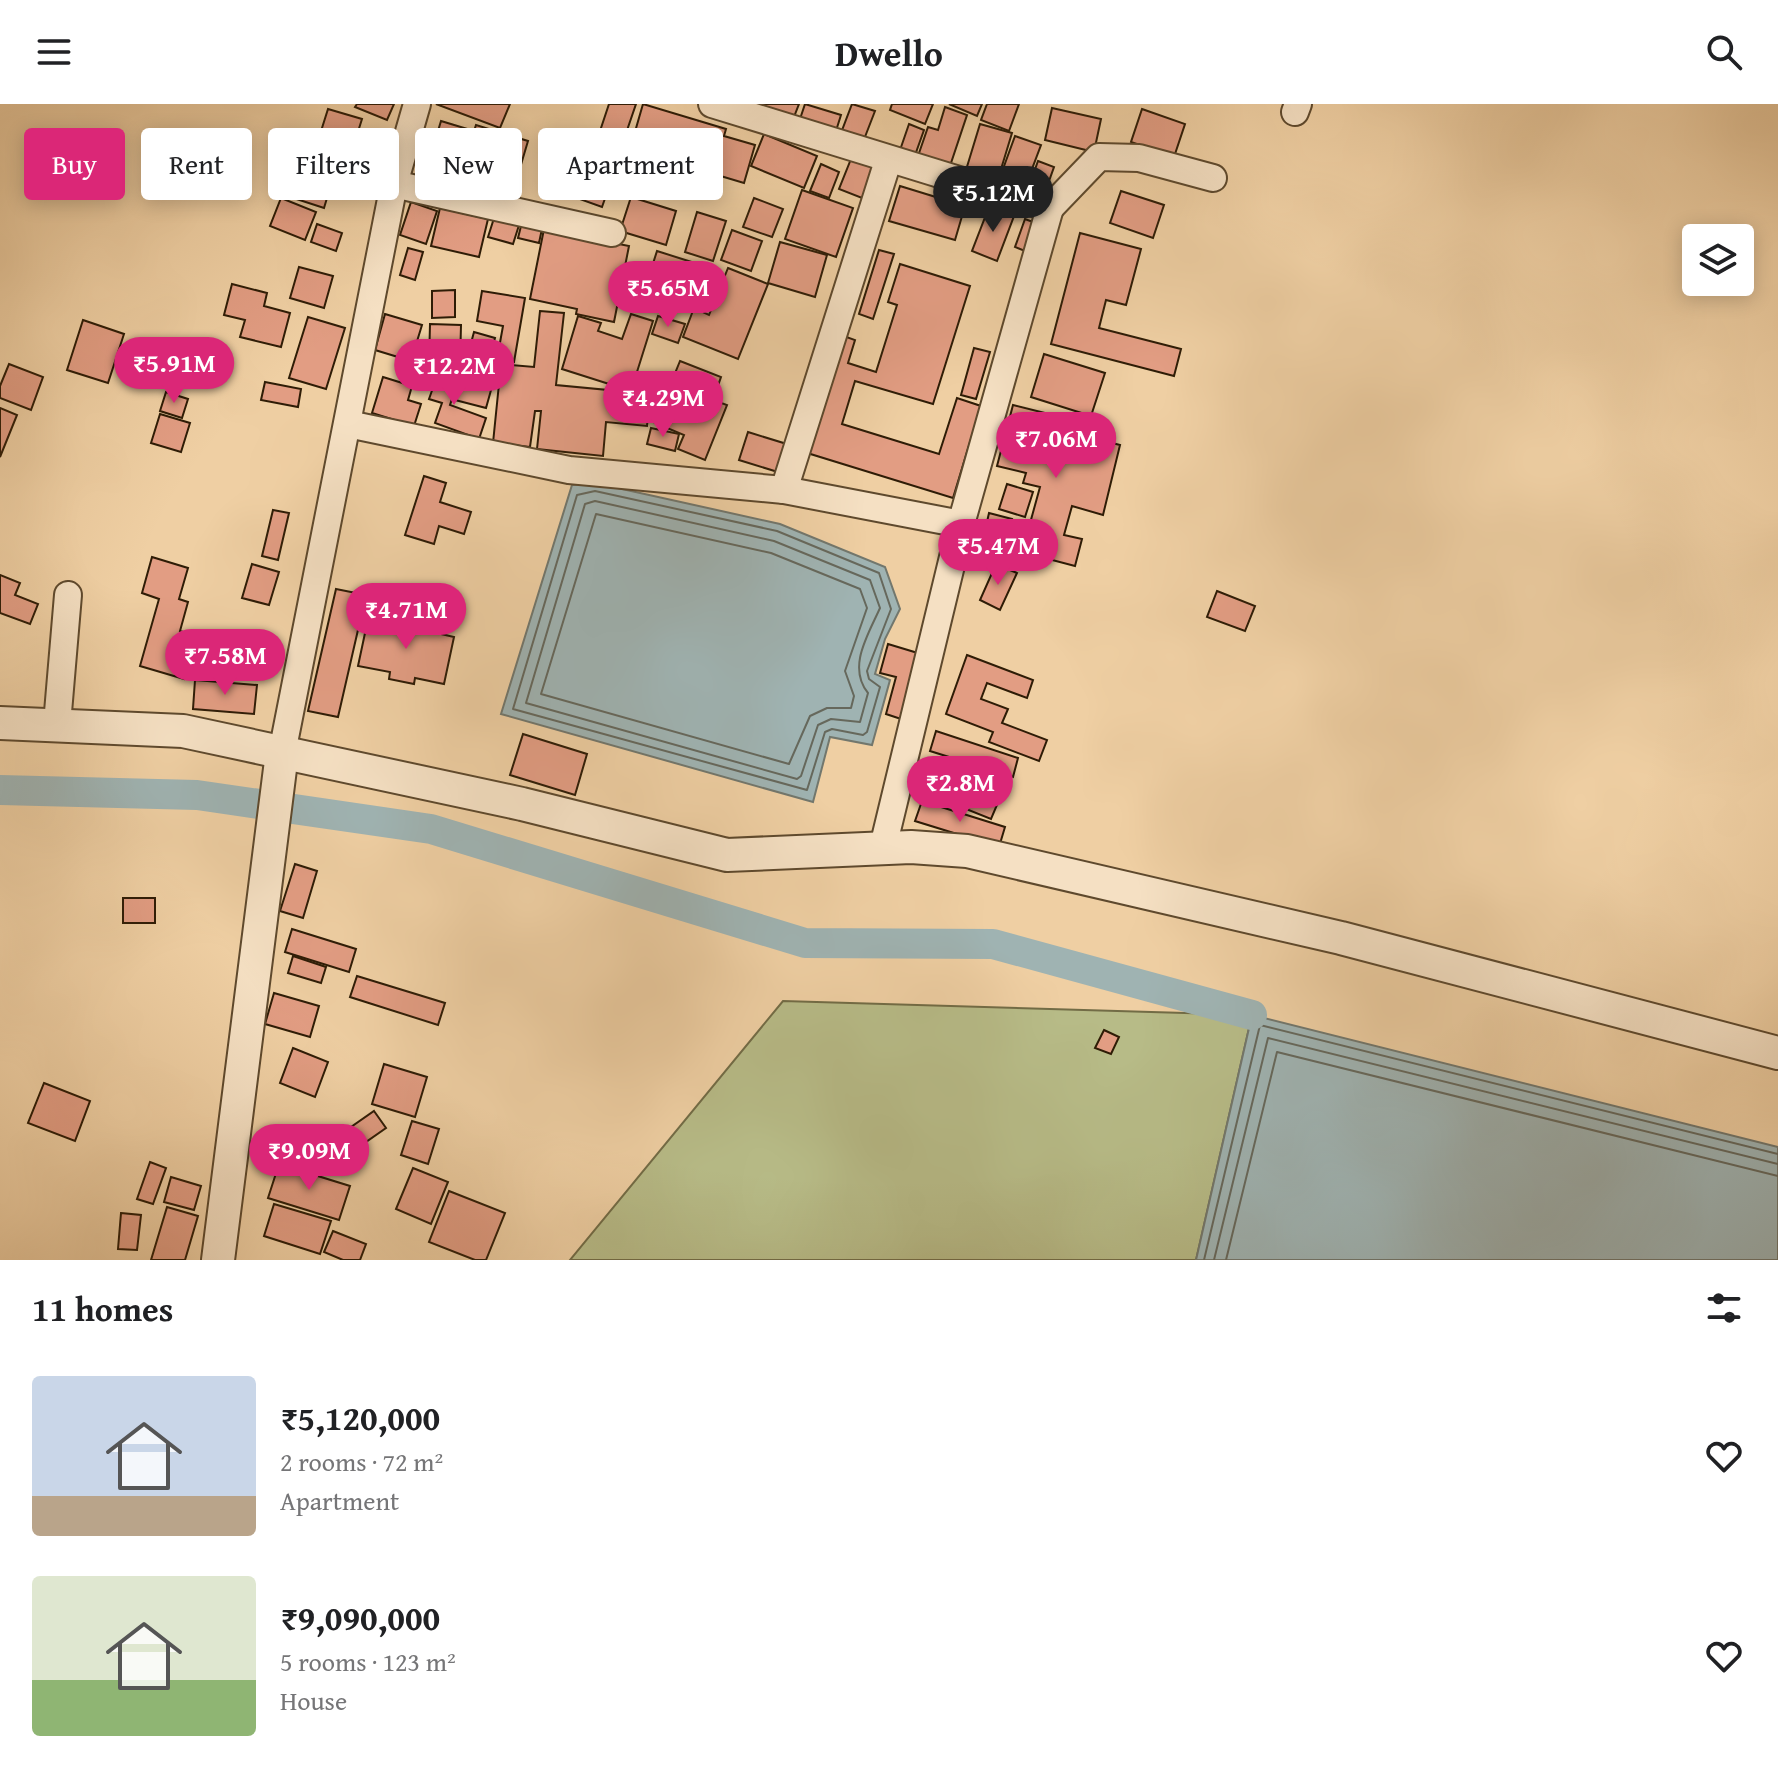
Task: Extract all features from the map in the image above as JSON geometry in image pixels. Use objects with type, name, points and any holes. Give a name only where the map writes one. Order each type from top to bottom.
[{"type":"street","points":[[399,167],[417,104]]},
{"type":"street","points":[[712,104],[888,161],[1050,208]]},
{"type":"street","points":[[883,847],[961,524],[1050,208],[1099,157],[1139,158],[1213,178]]},
{"type":"street","points":[[784,490],[888,161]]},
{"type":"street","points":[[399,185],[612,233]]},
{"type":"street","points":[[218,1260],[281,765],[391,200]]},
{"type":"street","points":[[348,424],[569,470],[784,490],[961,524]]},
{"type":"street","points":[[57,724],[68,595]]},
{"type":"street","points":[[0,723],[183,731],[281,765],[522,804],[727,855],[883,847],[967,851],[1341,938],[1778,1053]]},
{"type":"green space","points":[[783,1001],[1252,1015],[1196,1260],[570,1260]]},
{"type":"water","points":[[595,483],[780,524],[885,567],[900,609],[885,639],[875,674],[890,680],[872,745],[830,737],[813,802],[501,714],[572,485]]},
{"type":"water","points":[[1252,1015],[1778,1147],[1778,1260],[1196,1260]]},
{"type":"building","points":[[357,104],[394,104],[387,120],[355,107]]},
{"type":"building","points":[[436,104],[510,104],[500,128]]},
{"type":"building","points":[[609,104],[636,104],[628,128],[601,128]]},
{"type":"building","points":[[643,104],[723,128],[636,128]]},
{"type":"building","points":[[764,104],[799,104],[792,122],[762,111]]},
{"type":"building","points":[[805,104],[841,115],[835,134],[799,122]]},
{"type":"building","points":[[852,104],[875,111],[863,142],[841,133]]},
{"type":"building","points":[[892,104],[933,104],[925,124],[890,110]]},
{"type":"building","points":[[949,104],[982,104],[977,116]]},
{"type":"building","points":[[987,104],[1019,104],[1009,131],[981,120]]},
{"type":"building","points":[[945,107],[967,115],[950,166],[918,156],[928,127],[938,130]]},
{"type":"building","points":[[1052,108],[1101,119],[1094,152],[1045,140]]},
{"type":"building","points":[[328,109],[362,119],[359,128],[322,128]]},
{"type":"building","points":[[1142,109],[1185,124],[1174,157],[1131,142]]},
{"type":"building","points":[[441,121],[464,128],[439,128]]},
{"type":"building","points":[[909,124],[924,130],[914,158],[899,153]]},
{"type":"building","points":[[980,124],[1012,133],[998,179],[966,170]]},
{"type":"building","points":[[723,128],[726,129],[724,136],[755,145],[744,183],[723,177]]},
{"type":"building","points":[[764,134],[817,156],[804,188],[751,166]]},
{"type":"building","points":[[1015,136],[1041,145],[1024,190],[999,180]]},
{"type":"building","points":[[522,139],[528,141],[522,161]]},
{"type":"building","points":[[851,159],[874,168],[862,198],[839,189]]},
{"type":"building","points":[[1038,161],[1054,167],[1044,195],[1028,189]]},
{"type":"building","points":[[821,164],[839,172],[829,198],[810,191]]},
{"type":"building","points":[[900,186],[965,206],[955,240],[889,221]]},
{"type":"building","points":[[802,190],[853,208],[836,257],[785,239]]},
{"type":"building","points":[[1121,191],[1164,205],[1153,238],[1110,223]]},
{"type":"building","points":[[754,198],[783,209],[772,237],[743,227]]},
{"type":"building","points":[[280,200],[316,212],[305,240],[270,226]]},
{"type":"building","points":[[300,200],[326,200],[324,208]]},
{"type":"building","points":[[582,200],[604,200],[602,207]]},
{"type":"building","points":[[630,200],[641,200],[676,211],[666,245],[620,231]]},
{"type":"building","points":[[411,202],[437,211],[426,244],[400,235]]},
{"type":"building","points":[[989,207],[1014,216],[997,261],[972,251]]},
{"type":"building","points":[[440,208],[488,219],[479,257],[431,246]]},
{"type":"building","points":[[697,212],[726,221],[713,261],[685,252]]},
{"type":"building","points":[[495,215],[520,222],[513,244],[488,237]]},
{"type":"building","points":[[523,218],[543,224],[539,243],[518,238]]},
{"type":"building","points":[[1025,219],[1041,225],[1030,253],[1015,247]]},
{"type":"building","points":[[317,224],[342,233],[336,251],[311,242]]},
{"type":"building","points":[[544,229],[629,246],[614,322],[576,314],[577,309],[530,299]]},
{"type":"building","points":[[732,230],[762,241],[751,271],[721,260]]},
{"type":"building","points":[[1080,233],[1141,249],[1126,305],[1106,300],[1099,328],[1181,349],[1174,376],[1051,344]]},
{"type":"building","points":[[780,242],[827,255],[815,297],[768,283]]},
{"type":"building","points":[[408,248],[423,252],[415,280],[400,275]]},
{"type":"building","points":[[879,250],[894,254],[873,319],[859,314]]},
{"type":"building","points":[[657,251],[720,271],[708,308],[671,296],[667,309],[641,301]]},
{"type":"building","points":[[900,264],[970,286],[933,404],[855,381],[842,424],[939,454],[957,398],[981,406],[953,498],[804,452],[841,335],[855,340],[848,363],[876,372],[897,305],[888,302]]},
{"type":"building","points":[[299,267],[333,276],[324,308],[290,298]]},
{"type":"building","points":[[728,268],[768,284],[738,359],[683,337],[694,308],[709,315]]},
{"type":"building","points":[[232,284],[267,293],[264,306],[290,313],[281,347],[240,337],[245,320],[224,315]]},
{"type":"building","points":[[455,290],[455,317],[432,318],[432,291]]},
{"type":"building","points":[[482,291],[525,298],[514,362],[497,359],[503,326],[477,321]]},
{"type":"building","points":[[540,311],[564,313],[556,385],[650,394],[647,426],[606,422],[603,456],[537,449],[541,411],[535,411],[530,447],[493,443],[501,364],[534,367]]},
{"type":"building","points":[[385,314],[422,325],[411,361],[375,350]]},
{"type":"building","points":[[631,314],[653,321],[631,391],[562,369],[578,316],[601,323],[598,331],[622,339]]},
{"type":"building","points":[[658,316],[685,324],[678,343],[652,334]]},
{"type":"building","points":[[308,317],[345,328],[326,389],[289,378]]},
{"type":"building","points":[[83,320],[124,334],[108,383],[67,370]]},
{"type":"building","points":[[430,324],[461,325],[460,365],[429,364]]},
{"type":"building","points":[[474,332],[495,338],[488,364],[467,358]]},
{"type":"building","points":[[974,348],[990,352],[976,399],[961,395]]},
{"type":"building","points":[[1044,354],[1105,373],[1091,416],[1031,397]]},
{"type":"building","points":[[680,361],[721,377],[713,400],[727,405],[705,460],[678,449],[684,435],[655,423]]},
{"type":"building","points":[[9,364],[43,377],[31,410],[0,398],[0,386]]},
{"type":"building","points":[[440,368],[460,376],[450,405],[486,418],[479,439],[435,423],[442,403],[429,399]]},
{"type":"building","points":[[462,374],[493,383],[486,408],[455,400]]},
{"type":"building","points":[[383,377],[412,386],[408,400],[421,404],[414,426],[372,413]]},
{"type":"building","points":[[265,382],[301,389],[298,407],[261,400]]},
{"type":"building","points":[[166,392],[188,399],[182,418],[160,411]]},
{"type":"building","points":[[1013,405],[1061,417],[1058,429],[1120,445],[1103,515],[1072,506],[1064,535],[1082,539],[1075,566],[1010,549],[1017,524],[1029,527],[1040,487],[1023,483],[1026,473],[997,466]]},
{"type":"building","points":[[0,408],[17,415],[0,457]]},
{"type":"building","points":[[160,414],[190,423],[181,452],[151,443]]},
{"type":"building","points":[[651,428],[679,434],[675,451],[647,444]]},
{"type":"building","points":[[748,432],[790,445],[781,473],[739,460]]},
{"type":"building","points":[[424,476],[446,483],[440,502],[471,512],[464,534],[439,526],[434,544],[405,535]]},
{"type":"building","points":[[1007,484],[1033,492],[1025,517],[999,509]]},
{"type":"building","points":[[273,510],[289,513],[278,560],[262,556]]},
{"type":"building","points":[[989,513],[1012,519],[1002,558],[980,553]]},
{"type":"building","points":[[152,557],[188,568],[179,599],[188,602],[180,631],[196,636],[184,679],[140,666],[159,599],[142,593]]},
{"type":"building","points":[[252,564],[279,572],[269,605],[242,598]]},
{"type":"building","points":[[996,564],[1017,573],[1000,610],[980,600]]},
{"type":"building","points":[[0,575],[20,583],[15,595],[38,604],[30,624],[0,613]]},
{"type":"building","points":[[336,589],[366,595],[338,717],[308,711]]},
{"type":"building","points":[[1217,591],[1255,606],[1245,631],[1207,617]]},
{"type":"building","points":[[398,616],[430,622],[428,631],[454,637],[444,684],[415,678],[414,684],[389,679],[390,672],[358,666],[368,619],[396,625]]},
{"type":"building","points":[[888,644],[921,654],[901,719],[886,714],[896,677],[880,673]]},
{"type":"building","points":[[967,655],[1033,680],[1027,698],[987,683],[981,699],[1008,709],[1002,723],[1047,740],[1039,761],[989,742],[993,732],[946,714]]},
{"type":"building","points":[[195,680],[257,685],[254,714],[193,709]]},
{"type":"building","points":[[936,731],[1018,758],[1013,777],[930,751]]},
{"type":"building","points":[[523,734],[587,754],[575,795],[510,775]]},
{"type":"building","points":[[909,758],[933,765],[924,794],[901,787]]},
{"type":"building","points":[[940,764],[963,771],[954,800],[931,793]]},
{"type":"building","points":[[967,778],[1002,793],[991,819],[956,805]]},
{"type":"building","points":[[922,801],[1005,827],[999,847],[915,821]]},
{"type":"building","points":[[295,864],[317,871],[303,918],[280,911]]},
{"type":"building","points":[[123,898],[155,898],[155,923],[123,923]]},
{"type":"building","points":[[292,929],[356,949],[349,972],[285,952]]},
{"type":"building","points":[[293,956],[326,967],[321,983],[288,973]]},
{"type":"building","points":[[357,976],[445,1003],[438,1025],[350,997]]},
{"type":"building","points":[[274,993],[319,1006],[310,1037],[265,1024]]},
{"type":"building","points":[[1104,1030],[1119,1037],[1111,1054],[1095,1048]]},
{"type":"building","points":[[293,1048],[328,1062],[315,1097],[280,1083]]},
{"type":"building","points":[[384,1064],[427,1077],[415,1117],[372,1104]]},
{"type":"building","points":[[44,1083],[90,1101],[75,1141],[28,1123]]},
{"type":"building","points":[[374,1111],[386,1128],[363,1144],[351,1127]]},
{"type":"building","points":[[412,1121],[439,1129],[428,1164],[401,1155]]},
{"type":"building","points":[[150,1162],[166,1168],[153,1204],[137,1199]]},
{"type":"building","points":[[279,1164],[350,1186],[339,1220],[268,1198]]},
{"type":"building","points":[[413,1168],[448,1182],[431,1224],[396,1209]]},
{"type":"building","points":[[171,1177],[201,1186],[194,1210],[164,1202]]},
{"type":"building","points":[[449,1191],[505,1213],[486,1260],[475,1260],[429,1242]]},
{"type":"building","points":[[274,1204],[331,1221],[320,1254],[264,1236]]},
{"type":"building","points":[[167,1207],[198,1216],[185,1260],[151,1260]]},
{"type":"building","points":[[121,1213],[141,1215],[137,1250],[118,1249]]},
{"type":"building","points":[[333,1231],[366,1244],[360,1260],[343,1260],[324,1252]]},
{"type":"waterway","points":[[0,790],[197,795],[431,829],[805,943],[993,944],[1252,1015]]}]
